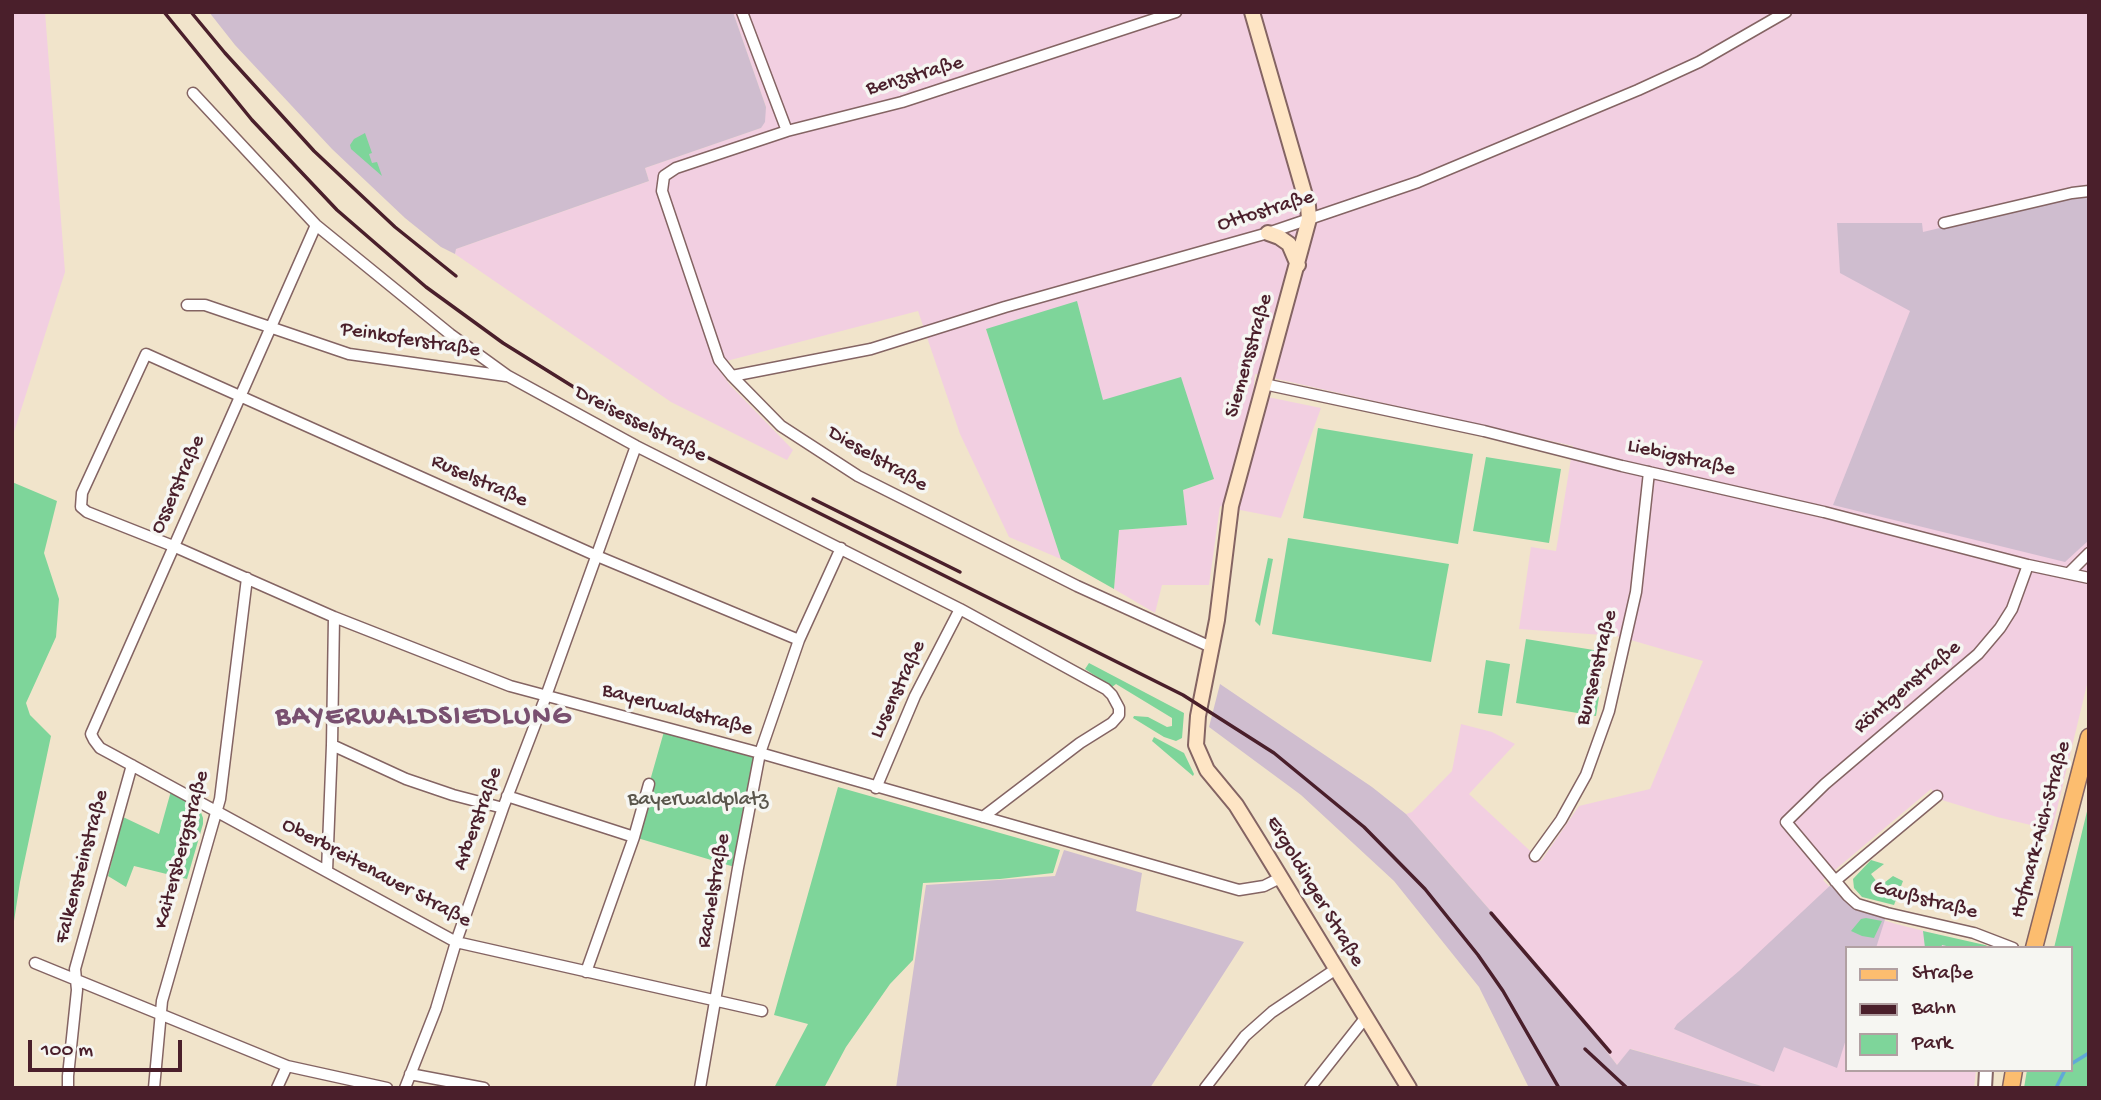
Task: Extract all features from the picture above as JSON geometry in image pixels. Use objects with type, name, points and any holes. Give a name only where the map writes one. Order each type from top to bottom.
[{"type":"main road","name":"Siemensstraße","points":[[1198,716],[1211,648],[1231,506],[1309,219],[1308,206],[1252,12]]},
{"type":"main road","points":[[1268,233],[1289,244],[1298,264]]},
{"type":"main road","name":"Ergoldinger Straße","points":[[1198,716],[1196,745],[1202,762],[1236,805],[1409,1088]]},
{"type":"main road","name":"Hofmark-Aich-Straße","points":[[2034,943],[2089,737]]},
{"type":"street","points":[[742,12],[787,131]]},
{"type":"street","name":"Benzstraße","points":[[664,176],[676,168],[787,131],[902,102],[1176,12]]},
{"type":"street","name":"Ottostraße","points":[[732,376],[870,349],[1005,307],[1268,233],[1418,182],[1600,107],[1699,62],[1786,12]]},
{"type":"street","name":"Dreisesselstraße","points":[[192,93],[316,225],[402,296],[508,376],[636,446],[841,548],[1106,689],[1119,708],[1119,715],[984,817]]},
{"type":"street","name":"Dieselstraße","points":[[664,176],[662,191],[719,360],[781,426],[858,476],[1077,586],[1211,648]]},
{"type":"street","points":[[1944,223],[2089,191]]},
{"type":"street","name":"Osserstraße","points":[[113,755],[100,748],[92,734],[316,225]]},
{"type":"street","name":"Peinkoferstraße","points":[[187,305],[205,305],[349,354],[508,376]]},
{"type":"street","name":"Ruselstraße","points":[[81,507],[85,485],[146,354],[597,556],[799,640]]},
{"type":"street","name":"Liebigstraße","points":[[1264,384],[1484,431],[2089,578]]},
{"type":"street","name":"Arberstraße","points":[[405,1088],[436,1009],[456,942],[507,796],[547,696],[636,446]]},
{"type":"street","name":"Bunsenstraße","points":[[1535,856],[1561,820],[1599,745],[1636,592],[1649,472]]},
{"type":"street","name":"Bayerwaldstraße","points":[[81,507],[87,512],[173,546],[334,617],[498,681],[1239,890],[1264,886],[1280,878]]},
{"type":"street","name":"Rachelstraße","points":[[700,1088],[760,753],[799,640],[841,548]]},
{"type":"street","points":[[2070,572],[2089,553]]},
{"type":"street","name":"Röntgenstraße","points":[[1786,822],[1825,784],[1978,654],[2000,628],[2011,609],[2028,565]]},
{"type":"street","name":"Kaitersbergstraße","points":[[154,1088],[162,1001],[220,799],[247,578]]},
{"type":"street","name":"Lusenstraße","points":[[876,788],[915,696],[960,610]]},
{"type":"street","points":[[327,871],[334,617]]},
{"type":"street","points":[[332,745],[406,779],[503,808]]},
{"type":"street","name":"Oberbreitenauer Straße","points":[[113,755],[456,942],[762,1011]]},
{"type":"street","name":"Falkensteinstraße","points":[[76,979],[75,969],[132,765]]},
{"type":"street","points":[[586,972],[634,837],[649,785]]},
{"type":"street","points":[[507,796],[634,837]]},
{"type":"street","name":"Gaußstraße","points":[[1835,881],[1937,796]]},
{"type":"street","name":"Gaußstraße","points":[[1786,822],[1857,904],[1974,933],[2007,946]]},
{"type":"street","name":"Falkensteinstraße","points":[[35,964],[286,1066],[387,1088]]},
{"type":"street","points":[[1205,1088],[1254,1028],[1272,1012],[1336,969]]},
{"type":"street","points":[[68,1088],[76,979]]},
{"type":"street","points":[[1310,1088],[1366,1017]]},
{"type":"street","points":[[278,1088],[286,1066]]},
{"type":"street","points":[[410,1074],[484,1088]]},
{"type":"shaded area","points":[[12,12],[45,12],[65,272],[12,438]]},
{"type":"shaded area","points":[[209,12],[733,12],[766,107],[765,122],[761,128],[645,168],[649,181],[456,249],[455,254],[441,247],[405,218],[332,149],[235,45]]},
{"type":"shaded area","points":[[733,12],[2089,12],[2089,676],[2052,830],[1942,800],[1931,789],[1823,880],[1843,901],[1861,913],[1984,946],[1846,946],[1846,1072],[1976,1072],[1974,1088],[1769,1088],[1631,1049],[1617,1065],[1558,988],[1406,814],[1412,812],[1452,771],[1461,724],[1492,732],[1515,744],[1469,794],[1541,861],[1579,806],[1650,789],[1703,661],[1617,636],[1519,629],[1531,547],[1556,551],[1573,446],[1255,374],[1253,394],[1321,408],[1281,518],[1220,506],[1209,585],[1162,585],[1155,613],[1114,589],[1119,530],[1186,525],[1183,490],[1214,479],[1103,400],[986,329],[1061,559],[1009,537],[960,434],[918,311],[715,364],[730,385],[793,450],[787,460],[671,402],[455,254],[456,249],[649,181],[645,168],[761,128],[766,107]]},
{"type":"shaded area","points":[[2089,197],[2089,540],[2065,562],[1833,505],[1910,311],[1840,273],[1837,223],[1922,223],[1923,232],[2045,203]]},
{"type":"shaded area","points":[[1220,684],[1372,787],[1406,814],[1558,988],[1617,1065],[1630,1049],[1769,1088],[1529,1088],[1479,987],[1394,881],[1301,795],[1209,727]]},
{"type":"shaded area","points":[[1064,850],[1142,873],[1136,911],[1244,942],[1150,1088],[896,1088],[926,885],[1055,876]]},
{"type":"shaded area","points":[[1835,881],[1848,896],[1887,913],[1877,946],[1846,946],[1846,1039],[1837,1068],[1784,1047],[1774,1072],[1674,1029]]},
{"type":"green space","points":[[365,133],[372,153],[369,154],[372,163],[377,162],[382,176],[351,149],[350,145],[354,139]]},
{"type":"green space","points":[[1077,301],[1103,400],[1181,377],[1214,479],[1183,490],[1187,525],[1119,530],[1114,589],[1061,559],[986,329]]},
{"type":"green space","points":[[1318,428],[1473,454],[1458,544],[1303,518]]},
{"type":"green space","points":[[1486,457],[1561,469],[1549,543],[1473,531]]},
{"type":"green space","points":[[12,482],[57,501],[44,553],[59,599],[56,637],[26,703],[30,715],[51,736],[20,882],[12,934]]},
{"type":"green space","points":[[1288,538],[1449,564],[1431,662],[1272,634]]},
{"type":"green space","points":[[1268,558],[1273,559],[1260,626],[1255,621]]},
{"type":"green space","points":[[1526,639],[1606,652],[1596,716],[1516,703]]},
{"type":"green space","points":[[1486,660],[1510,664],[1502,716],[1478,713]]},
{"type":"green space","points":[[1089,663],[1184,713],[1182,738],[1176,741],[1164,737],[1133,718],[1148,717],[1167,727],[1172,726],[1172,718],[1116,684],[1112,687],[1085,669]]},
{"type":"green space","name":"Bayerwaldplatz","points":[[665,728],[760,753],[738,868],[634,837]]},
{"type":"green space","points":[[1154,737],[1184,753],[1193,776],[1152,741]]},
{"type":"green space","points":[[838,787],[1060,850],[1053,873],[923,883],[913,960],[890,984],[846,1047],[824,1088],[774,1088],[808,1024],[774,1015]]},
{"type":"green space","points":[[171,791],[199,807],[203,818],[187,879],[134,866],[126,887],[108,876],[123,817],[159,834]]},
{"type":"green space","points":[[2089,803],[2089,1088],[2024,1088],[2027,1072],[2073,1072],[2073,946],[2054,946]]},
{"type":"green space","points":[[1871,860],[1884,864],[1871,874],[1880,886],[1893,876],[1903,881],[1894,905],[1862,897],[1854,888],[1853,879]]},
{"type":"green space","points":[[1861,919],[1882,921],[1874,938],[1851,931]]},
{"type":"green space","points":[[1923,931],[1987,946],[1942,945],[1925,946]]},
{"type":"waterway","points":[[2073,1063],[2089,1053]]},
{"type":"waterway","points":[[2056,1088],[2064,1072]]},
{"type":"railway","points":[[164,12],[252,120],[337,210],[426,287],[503,343],[601,404],[1183,695],[1274,753],[1364,827],[1425,889],[1503,991],[1559,1088]]},
{"type":"railway","points":[[191,12],[314,151],[395,227],[456,276]]},
{"type":"railway","points":[[813,499],[960,572]]},
{"type":"railway","points":[[1491,913],[1610,1052]]},
{"type":"railway","points":[[1585,1049],[1627,1088]]},
{"type":"district","name":"BAYERWALDSIEDLUNG","points":[[424,719]]}]
